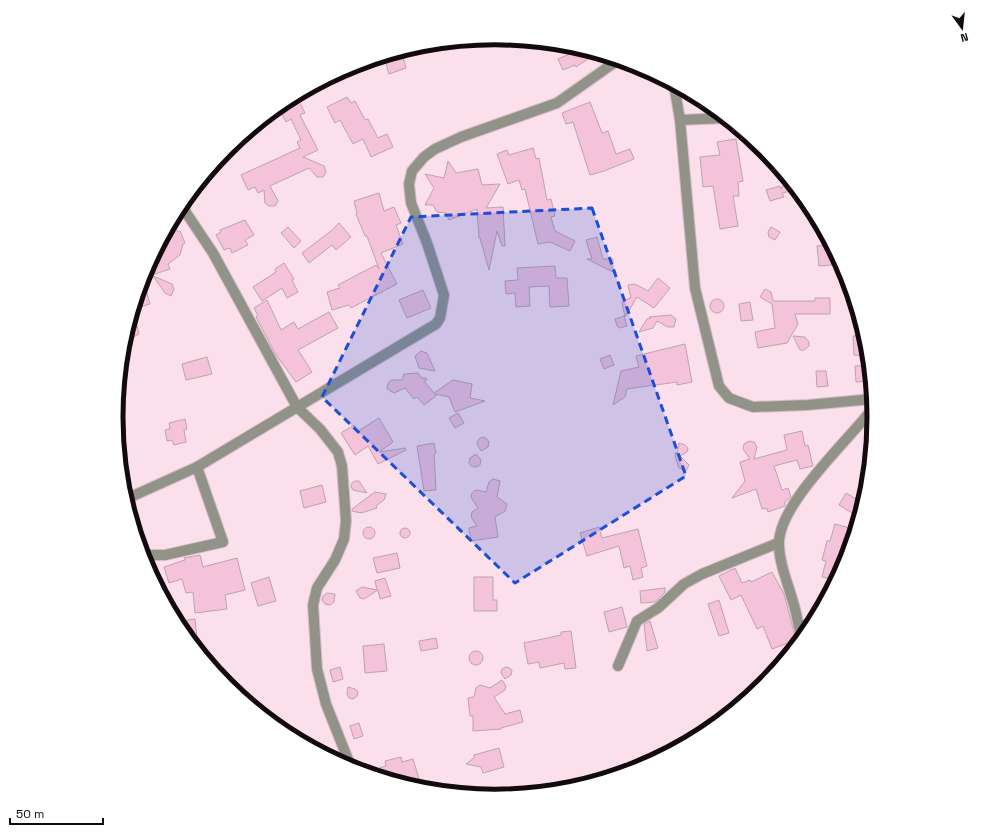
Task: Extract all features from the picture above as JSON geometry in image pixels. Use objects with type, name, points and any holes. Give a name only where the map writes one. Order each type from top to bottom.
[{"type":"street","points":[[132,496],[197,467],[436,324],[440,318],[444,295],[410,198],[409,184],[412,171],[424,157],[435,149],[557,103],[612,64]]},
{"type":"street","points":[[675,92],[680,120],[695,288],[719,386],[729,398],[753,407],[808,405],[866,400]]},
{"type":"street","points":[[680,120],[716,118]]},
{"type":"street","points":[[185,212],[213,252],[297,407],[320,429],[338,452],[344,478],[346,522],[344,539],[335,560],[317,588],[313,605],[318,669],[326,704],[348,759]]},
{"type":"street","points":[[800,629],[794,603],[784,573],[778,543],[782,526],[795,500],[867,415]]},
{"type":"street","points":[[149,555],[165,554],[223,542],[197,467]]},
{"type":"street","points":[[618,666],[637,621],[658,608],[684,584],[702,574],[778,543]]},
{"type":"highlighted area","points":[[592,208],[686,476],[515,583],[322,397],[411,217]]},
{"type":"building","points":[[572,53],[586,57],[588,59],[576,67],[575,65],[563,70],[558,59]]},
{"type":"building","points":[[403,57],[406,68],[389,74],[386,62]]},
{"type":"building","points":[[347,97],[351,103],[355,101],[365,120],[368,119],[378,138],[387,134],[393,147],[371,157],[363,139],[353,144],[340,120],[335,123],[327,107]]},
{"type":"building","points":[[299,101],[305,113],[300,115],[318,150],[303,157],[324,166],[326,172],[323,177],[317,177],[309,168],[270,186],[278,201],[275,206],[269,206],[265,203],[264,190],[258,193],[255,187],[248,190],[241,175],[300,148],[297,142],[301,140],[291,119],[286,122],[281,113]]},
{"type":"building","points":[[590,102],[602,133],[608,131],[616,154],[630,149],[634,159],[590,175],[573,122],[566,124],[562,113]]},
{"type":"building","points":[[736,139],[743,181],[738,182],[739,196],[733,196],[738,226],[720,229],[713,186],[703,187],[700,157],[720,155],[717,142]]},
{"type":"building","points":[[533,148],[536,159],[539,158],[547,200],[551,199],[555,216],[551,217],[555,231],[575,241],[570,251],[550,242],[538,244],[525,189],[522,190],[519,180],[508,184],[497,154],[507,150],[509,155]]},
{"type":"building","points":[[448,161],[456,173],[478,169],[482,185],[500,184],[486,208],[503,207],[505,246],[502,246],[497,231],[489,270],[479,238],[477,209],[449,220],[446,213],[437,212],[433,205],[425,205],[434,188],[425,174],[444,178]]},
{"type":"building","points":[[784,184],[790,191],[782,193],[784,197],[770,201],[766,190],[780,186],[781,189]]},
{"type":"building","points":[[379,193],[384,211],[394,207],[401,223],[396,225],[403,244],[381,253],[397,284],[351,308],[349,305],[332,310],[327,292],[340,288],[338,285],[376,265],[379,269],[367,236],[365,236],[356,214],[354,201]]},
{"type":"building","points":[[245,220],[254,235],[245,240],[248,245],[232,253],[230,248],[224,250],[216,235],[221,232],[220,230]]},
{"type":"building","points":[[339,223],[351,237],[336,250],[332,245],[309,263],[302,253]]},
{"type":"building","points":[[175,227],[178,232],[180,231],[185,243],[183,244],[180,255],[168,264],[170,269],[152,275],[161,252]]},
{"type":"building","points":[[288,227],[301,241],[294,248],[281,233]]},
{"type":"building","points":[[771,227],[780,232],[775,240],[769,237],[768,232]]},
{"type":"building","points":[[597,237],[603,259],[613,259],[613,272],[587,259],[592,259],[586,240]]},
{"type":"building","points":[[825,245],[831,257],[832,265],[819,266],[817,246]]},
{"type":"building","points":[[284,263],[294,279],[292,280],[298,292],[287,298],[282,288],[262,301],[253,287],[276,272],[275,269]]},
{"type":"building","points":[[555,266],[556,278],[567,278],[569,306],[550,307],[549,286],[529,287],[530,306],[516,307],[515,293],[506,294],[505,281],[518,280],[517,268]]},
{"type":"building","points":[[153,276],[172,284],[174,289],[171,296],[165,293]]},
{"type":"building","points":[[658,278],[670,288],[654,308],[637,297],[625,317],[622,303],[624,300],[631,298],[628,285],[635,284],[648,291]]},
{"type":"building","points":[[146,289],[150,304],[140,307]]},
{"type":"building","points":[[765,289],[771,292],[773,301],[815,301],[815,298],[830,298],[830,314],[795,314],[798,324],[787,343],[758,348],[755,332],[775,328],[772,304],[760,297]]},
{"type":"building","points":[[423,290],[431,308],[407,318],[399,300]]},
{"type":"building","points":[[717,299],[722,301],[724,306],[722,311],[717,313],[712,311],[710,306],[712,301]]},
{"type":"building","points":[[267,300],[281,330],[294,322],[298,329],[329,312],[338,328],[298,350],[312,372],[296,382],[276,355],[256,317],[258,316],[254,308]]},
{"type":"building","points":[[750,302],[753,320],[741,321],[739,304]]},
{"type":"building","points":[[671,315],[676,319],[674,327],[668,327],[657,321],[653,328],[639,332],[647,319],[651,318],[649,317]]},
{"type":"building","points":[[624,316],[627,326],[620,328],[617,326],[615,319]]},
{"type":"building","points":[[135,325],[137,326],[139,334],[132,338]]},
{"type":"building","points":[[793,336],[805,337],[809,342],[809,346],[804,350],[800,350]]},
{"type":"building","points":[[853,336],[858,336],[862,356],[854,355]]},
{"type":"building","points":[[685,344],[692,382],[677,385],[677,382],[627,389],[625,397],[613,405],[621,371],[639,367],[636,356]]},
{"type":"building","points":[[421,351],[427,353],[435,371],[419,368],[415,356]]},
{"type":"building","points":[[610,355],[614,365],[604,369],[600,359]]},
{"type":"building","points":[[207,357],[212,374],[186,380],[182,364]]},
{"type":"building","points":[[864,365],[865,381],[856,382],[855,366]]},
{"type":"building","points":[[816,371],[826,371],[828,386],[817,387]]},
{"type":"building","points":[[418,373],[422,378],[426,378],[427,380],[424,381],[434,393],[453,380],[472,384],[470,398],[485,401],[455,412],[449,397],[435,394],[436,396],[424,405],[417,397],[414,399],[405,388],[394,393],[387,389],[388,383],[391,380],[402,380],[404,374]]},
{"type":"building","points":[[458,413],[464,423],[455,428],[449,418]]},
{"type":"building","points":[[379,418],[393,442],[379,452],[405,448],[406,450],[378,464],[368,446],[355,455],[341,433],[354,425],[358,431]]},
{"type":"building","points":[[185,419],[187,429],[184,430],[186,442],[174,445],[172,440],[167,441],[165,430],[170,429],[169,423]]},
{"type":"building","points":[[802,431],[805,446],[808,445],[813,466],[800,469],[797,460],[774,466],[782,490],[788,488],[791,497],[785,502],[785,506],[768,512],[767,508],[762,509],[756,489],[732,498],[745,481],[740,462],[750,459],[743,449],[744,444],[749,441],[754,442],[757,447],[754,459],[787,450],[784,435]]},
{"type":"building","points":[[482,437],[486,438],[489,442],[488,447],[481,451],[477,444],[478,440]]},
{"type":"building","points":[[434,443],[436,453],[434,454],[436,490],[424,491],[417,446]]},
{"type":"building","points":[[679,443],[688,448],[687,452],[680,456],[689,465],[686,471],[679,468],[676,459],[675,452],[677,454]]},
{"type":"building","points":[[476,454],[481,460],[480,465],[476,467],[471,466],[469,463],[470,458]]},
{"type":"building","points":[[493,479],[500,481],[497,497],[507,504],[505,511],[495,517],[498,537],[471,541],[469,528],[477,526],[471,517],[472,512],[478,508],[471,497],[472,493],[476,490],[486,492],[489,482]]},
{"type":"building","points":[[359,481],[367,493],[353,490],[351,487],[352,483]]},
{"type":"building","points":[[322,485],[326,502],[304,508],[300,491]]},
{"type":"building","points":[[375,492],[386,494],[384,500],[376,506],[377,508],[361,513],[352,511],[352,509]]},
{"type":"building","points":[[846,493],[857,500],[854,514],[839,505]]},
{"type":"building","points":[[835,524],[850,528],[830,579],[822,577],[826,561],[822,560],[827,541],[830,541]]},
{"type":"building","points":[[369,527],[373,529],[375,533],[373,537],[369,539],[365,537],[363,533],[365,529]]},
{"type":"building","points":[[599,527],[602,538],[638,529],[647,566],[641,568],[643,577],[633,580],[630,566],[624,568],[619,546],[587,556],[580,533]]},
{"type":"building","points":[[403,528],[407,528],[409,529],[409,537],[403,538],[400,535],[400,531]]},
{"type":"building","points":[[397,553],[400,568],[377,573],[373,558]]},
{"type":"building","points":[[200,555],[203,567],[237,558],[245,590],[225,595],[227,609],[195,613],[193,592],[186,593],[182,579],[169,583],[164,567],[185,560],[184,558]]},
{"type":"building","points":[[735,568],[742,583],[750,580],[751,582],[772,572],[784,594],[795,636],[791,642],[772,649],[763,626],[757,629],[741,595],[731,600],[719,576]]},
{"type":"building","points":[[269,577],[276,601],[258,606],[251,583]]},
{"type":"building","points":[[474,577],[493,577],[493,600],[497,600],[497,611],[474,611]]},
{"type":"building","points":[[385,578],[391,596],[380,599],[378,590],[364,599],[360,598],[356,591],[362,587],[377,590],[375,581]]},
{"type":"building","points":[[665,588],[665,592],[655,602],[641,603],[640,591]]},
{"type":"building","points":[[327,593],[335,594],[334,602],[330,605],[325,604],[322,600],[323,596]]},
{"type":"building","points":[[719,600],[729,633],[719,636],[708,604]]},
{"type":"building","points":[[622,607],[627,627],[609,632],[604,612]]},
{"type":"building","points":[[195,619],[197,639],[186,624],[184,621]]},
{"type":"building","points":[[650,621],[658,648],[647,651],[644,624]]},
{"type":"building","points":[[571,631],[576,668],[565,669],[564,663],[540,668],[539,662],[528,664],[524,643],[561,635],[561,632]]},
{"type":"building","points":[[436,638],[438,648],[421,651],[419,641]]},
{"type":"building","points":[[384,644],[387,671],[365,673],[363,646]]},
{"type":"building","points":[[476,651],[481,653],[483,658],[481,663],[476,665],[471,663],[469,658],[471,653]]},
{"type":"building","points":[[340,667],[343,679],[333,682],[330,670]]},
{"type":"building","points":[[506,667],[510,668],[512,671],[511,675],[505,679],[501,673],[502,669]]},
{"type":"building","points":[[502,680],[506,686],[505,690],[494,697],[505,714],[520,710],[523,722],[501,729],[473,731],[473,716],[470,716],[468,698],[474,697],[476,688],[480,685],[490,688]]},
{"type":"building","points":[[348,687],[355,689],[358,692],[357,696],[353,699],[349,698],[347,694]]},
{"type":"building","points":[[359,723],[363,736],[354,739],[350,726]]},
{"type":"building","points":[[499,748],[504,767],[483,773],[481,767],[466,764],[474,758],[474,755]]},
{"type":"building","points":[[401,757],[402,762],[413,759],[420,781],[380,770],[379,768],[386,766],[385,761]]}]
